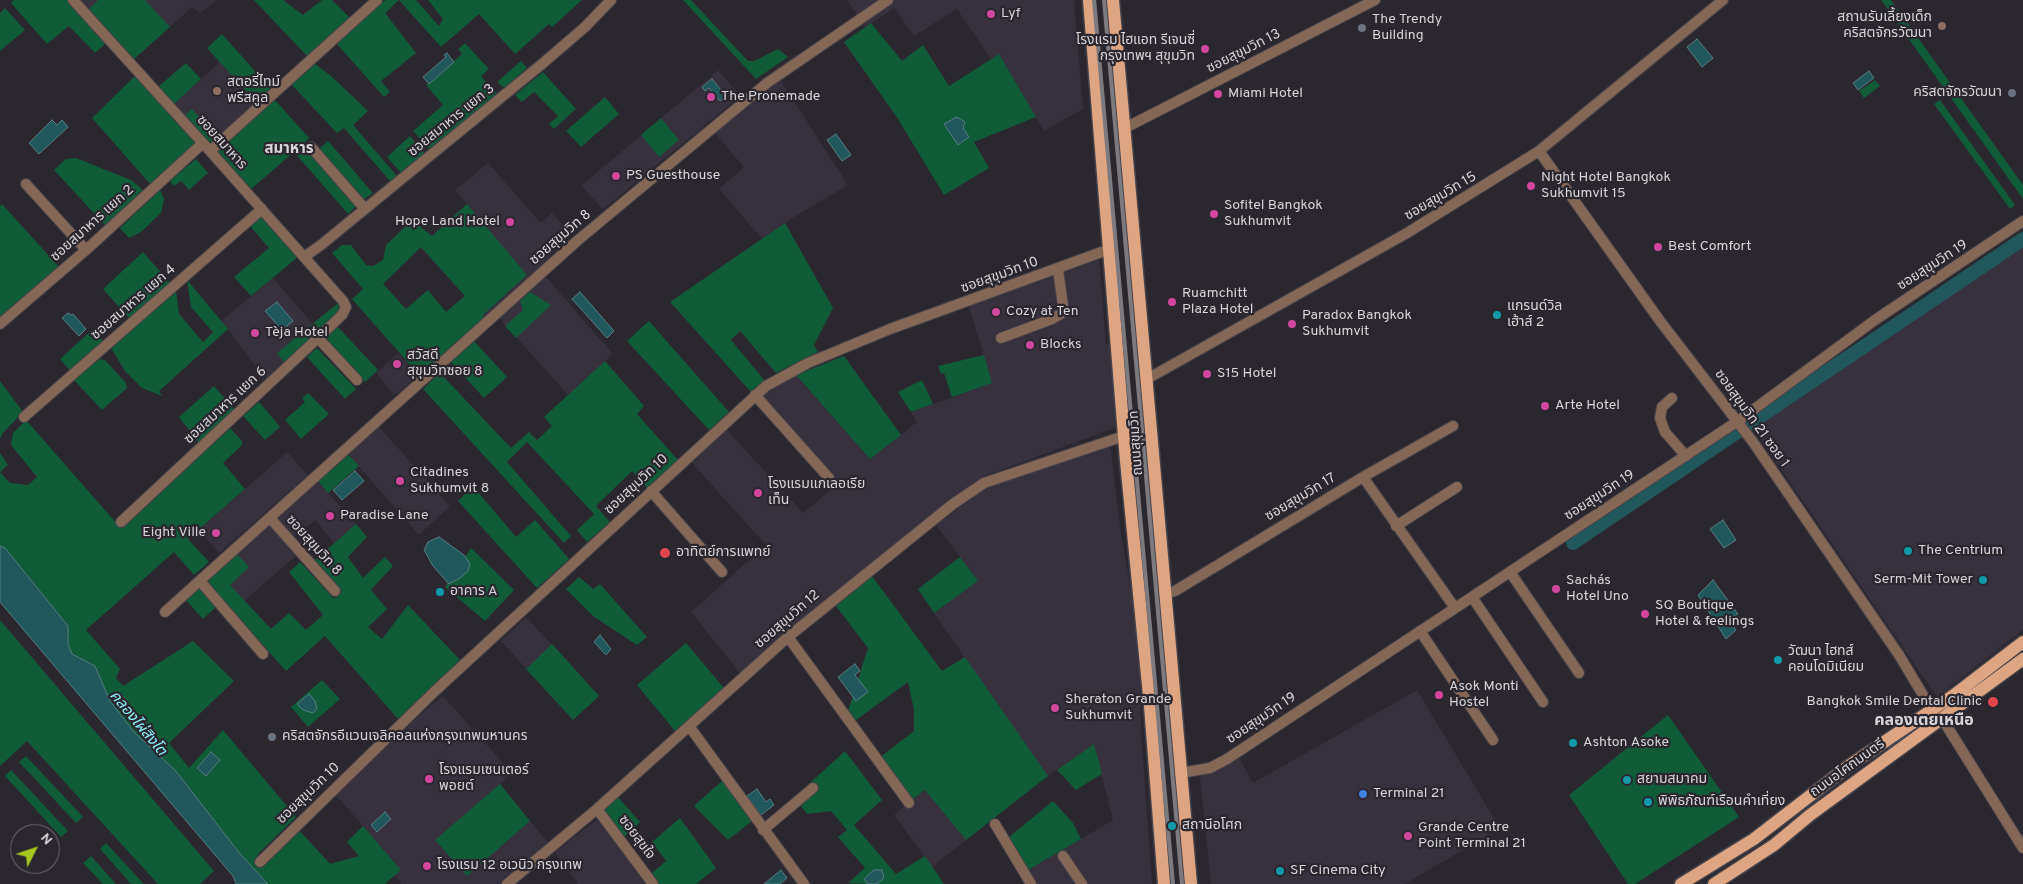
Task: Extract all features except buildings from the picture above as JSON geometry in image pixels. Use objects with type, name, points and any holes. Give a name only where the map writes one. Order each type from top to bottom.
[{"type":"main road","name":"ถนนสุขุมวิท","points":[[1089,0],[1124,436],[1150,706],[1164,884]]},
{"type":"main road","name":"ถนนสุขุมวิท","points":[[1113,0],[1191,884]]},
{"type":"main road","name":"ถนนอโศกมนตรี","points":[[1681,884],[1754,839],[1850,765],[1932,710],[2023,642]]},
{"type":"main road","name":"ถนนอโศกมนตรี","points":[[1714,884],[1774,845],[1824,805],[1943,720],[2023,659]]},
{"type":"street","name":"ซอยสมาหาร","points":[[74,0],[262,209],[343,301],[346,307]]},
{"type":"street","name":"ซอยสมาหาร แยก 2","points":[[0,324],[377,0]]},
{"type":"street","name":"ซอยสมาหาร แยก 3","points":[[304,257],[549,59],[585,28],[611,0]]},
{"type":"street","name":"ซอยสุขุมวิท 8","points":[[165,612],[589,231],[766,83],[888,0]]},
{"type":"street","name":"ซอยสุขุมวิท 13","points":[[1125,128],[1375,0]]},
{"type":"street","name":"ซอยสุขุมวิท 15","points":[[1147,379],[1407,233],[1539,151],[1723,0]]},
{"type":"street","points":[[311,147],[365,209]]},
{"type":"street","name":"ซอยสุขุมวิท 21 ซอย 1","points":[[1539,151],[1660,321],[1753,442],[1899,655],[1932,710]]},
{"type":"street","points":[[26,184],[86,250]]},
{"type":"street","name":"ซอยสมาหาร แยก 4","points":[[24,417],[262,209]]},
{"type":"street","name":"ซอยสุขุมวิท 19","points":[[1180,773],[1210,768],[1227,759],[1686,456],[1740,424],[1875,320],[2023,221]]},
{"type":"street","name":"ซอยสุขุมวิท 10","points":[[260,862],[435,691],[755,395],[772,382],[808,363],[890,329],[1058,270],[1110,249]]},
{"type":"street","points":[[1001,338],[1052,319],[1064,312],[1058,270]]},
{"type":"street","name":"ซอยสมาหาร แยก 6","points":[[121,522],[318,338],[342,315],[346,307]]},
{"type":"street","points":[[318,338],[357,380]]},
{"type":"street","points":[[755,395],[830,478]]},
{"type":"street","points":[[1672,398],[1662,408],[1660,418],[1665,432],[1686,456]]},
{"type":"street","name":"ซอยสุขุมวิท 17","points":[[1164,594],[1175,592],[1363,477],[1453,426]]},
{"type":"street","name":"ซอยสุขุมวิท 12","points":[[507,884],[597,809],[788,637],[978,486],[1124,436]]},
{"type":"street","points":[[1363,477],[1455,608]]},
{"type":"street","points":[[1396,526],[1457,488]]},
{"type":"street","points":[[651,492],[722,572]]},
{"type":"street","name":"ซอยสุขุมวิท 8","points":[[270,518],[335,591]]},
{"type":"street","points":[[1510,572],[1579,672]]},
{"type":"street","points":[[200,581],[263,654]]},
{"type":"street","points":[[1472,597],[1543,702]]},
{"type":"street","points":[[1420,631],[1493,740]]},
{"type":"street","points":[[788,637],[908,803]]},
{"type":"street","points":[[1943,720],[2023,848]]},
{"type":"street","points":[[689,726],[804,884]]},
{"type":"street","points":[[763,830],[813,788]]},
{"type":"street","name":"ซอยสุขใจ","points":[[597,809],[653,884]]},
{"type":"street","points":[[995,824],[1031,884]]},
{"type":"street","points":[[1064,856],[1082,884]]},
{"type":"shaded area","points":[[77,0],[217,0],[200,13],[192,7],[134,59],[130,59]]},
{"type":"shaded area","points":[[847,0],[1074,0],[1083,109],[1044,131],[999,54],[991,59],[957,9],[914,36],[894,8],[865,27]]},
{"type":"shaded area","name":"สตอรี่ไทม์ พรีสคูล","points":[[220,62],[257,103],[213,142],[207,141],[174,104]]},
{"type":"shaded area","points":[[718,70],[739,94],[732,103],[603,209],[581,186]]},
{"type":"shaded area","points":[[781,81],[848,185],[794,217],[762,239],[719,189],[744,167],[713,131],[759,93]]},
{"type":"shaded area","points":[[488,163],[541,223],[552,213],[570,234],[529,278],[485,318],[420,247],[467,204],[455,190]]},
{"type":"shaded area","points":[[2023,239],[2023,630],[1937,697],[1752,427]]},
{"type":"shaded area","points":[[1099,260],[1106,344],[1112,343],[1120,426],[987,475],[893,546],[740,673],[691,612],[766,545],[692,463],[726,429],[803,513],[840,482],[763,397],[782,381],[796,375],[870,459],[917,422],[911,412],[992,383],[968,304]]},
{"type":"shaded area","points":[[546,277],[613,354],[568,395],[499,318]]},
{"type":"shaded area","points":[[273,278],[318,330],[267,381],[221,321]]},
{"type":"shaded area","name":"สวัสดี สุขุมวิทซอย 8","points":[[398,353],[419,376],[394,395],[376,373]]},
{"type":"shaded area","name":"Citadines Sukhumvit 8","points":[[379,427],[450,506],[419,535],[347,453]]},
{"type":"shaded area","points":[[1110,443],[1121,535],[1140,640],[1141,733],[1152,884],[1025,884],[1020,875],[1113,820],[1094,745],[1043,779],[932,867],[894,815],[1009,722],[934,613],[978,581],[936,525],[982,490]]},
{"type":"shaded area","points":[[287,452],[308,475],[219,553],[199,530]]},
{"type":"shaded area","points":[[318,481],[356,524],[334,543],[315,520],[295,537],[278,518]]},
{"type":"shaded area","points":[[271,522],[298,554],[233,611],[206,581]]},
{"type":"shaded area","points":[[526,617],[599,696],[573,720],[501,641]]},
{"type":"shaded area","name":"Terminal 21","points":[[1417,690],[1500,828],[1405,884],[1211,884],[1200,777],[1237,754],[1253,783]]},
{"type":"shaded area","name":"โรงแรมเซนเตอร์ พอยต์","points":[[443,696],[512,773],[500,784],[548,843],[500,884],[402,884],[395,876],[401,870],[336,795],[407,726]]},
{"type":"shaded area","points":[[599,818],[649,884],[578,884],[555,852]]},
{"type":"green space","points":[[14,0],[67,0],[106,43],[95,53],[69,26],[47,44],[11,3]]},
{"type":"green space","points":[[98,0],[145,0],[170,27],[134,59],[89,9]]},
{"type":"green space","points":[[254,0],[283,0],[303,15],[322,0],[332,0],[350,18],[307,56]]},
{"type":"green space","points":[[385,0],[399,0],[385,13],[416,53],[381,81],[390,92],[384,97],[336,43]]},
{"type":"green space","points":[[399,0],[416,0],[439,26],[443,19],[428,0],[582,0],[552,27],[549,24],[515,54],[479,14],[441,47]]},
{"type":"green space","points":[[683,0],[691,0],[748,61],[754,61],[778,49],[788,57],[756,79]]},
{"type":"green space","points":[[1881,0],[1891,0],[2023,185],[2023,199]]},
{"type":"green space","points":[[5,8],[25,30],[0,51],[0,13]]},
{"type":"green space","points":[[871,23],[902,61],[923,45],[949,86],[999,54],[1036,117],[974,142],[989,168],[944,195],[898,119],[844,42]]},
{"type":"green space","points":[[222,34],[271,89],[257,103],[207,48]]},
{"type":"green space","points":[[465,43],[489,69],[481,76],[497,94],[430,150],[413,131],[443,105],[426,85],[462,54],[458,49]]},
{"type":"green space","points":[[521,61],[527,68],[504,88],[497,82]]},
{"type":"green space","points":[[186,63],[201,79],[174,104],[158,87]]},
{"type":"green space","points":[[314,63],[331,76],[368,111],[353,125],[397,176],[390,181],[344,128],[337,133],[291,84]]},
{"type":"green space","points":[[543,72],[576,109],[554,129],[549,124],[558,116],[534,92],[522,102],[515,95]]},
{"type":"green space","points":[[136,75],[197,142],[150,184],[92,118]]},
{"type":"green space","points":[[1875,80],[1880,86],[1864,98],[1859,91]]},
{"type":"green space","points":[[605,97],[619,114],[581,147],[566,131]]},
{"type":"green space","points":[[274,99],[309,138],[302,145],[356,206],[348,214],[294,152],[251,189],[217,150]]},
{"type":"green space","points":[[1940,100],[2015,205],[2010,209],[1934,104]]},
{"type":"green space","points":[[192,109],[218,138],[213,142],[207,141],[184,116]]},
{"type":"green space","points":[[661,118],[679,140],[659,157],[641,135]]},
{"type":"green space","points":[[410,136],[425,154],[401,173],[387,157]]},
{"type":"green space","points":[[328,141],[373,193],[363,200],[319,149]]},
{"type":"green space","points":[[76,158],[131,180],[143,190],[105,225],[54,170],[66,159]]},
{"type":"green space","points":[[196,159],[208,173],[189,190],[181,181],[174,186],[170,181]]},
{"type":"green space","points":[[160,190],[164,199],[161,213],[141,232],[129,238],[120,228]]},
{"type":"green space","points":[[2,204],[60,268],[0,320],[0,206]]},
{"type":"green space","points":[[467,204],[527,275],[483,315],[485,318],[420,376],[352,299],[363,289],[332,253],[342,245],[351,245],[366,265],[373,266],[383,260],[386,245],[412,220],[432,236]],"holes":[[[421,247],[465,296],[446,312],[428,290],[406,309],[383,284]]]},
{"type":"green space","points":[[260,218],[266,219],[298,257],[251,296],[234,277],[269,248],[250,226]]},
{"type":"green space","points":[[785,223],[833,308],[814,345],[818,352],[776,373],[740,331],[731,340],[765,381],[751,392],[670,302]]},
{"type":"green space","points":[[143,252],[171,284],[130,319],[103,289]]},
{"type":"green space","points":[[187,280],[228,329],[159,391],[162,396],[142,388],[125,371],[111,348],[176,291],[179,314],[203,342],[213,332],[191,307]]},
{"type":"green space","points":[[530,292],[551,305],[516,338],[505,326],[523,310],[520,301]]},
{"type":"green space","points":[[338,303],[340,309],[285,363],[277,353]]},
{"type":"green space","points":[[649,321],[729,412],[709,430],[627,341]]},
{"type":"green space","points":[[338,327],[378,370],[365,382],[325,339]]},
{"type":"green space","points":[[93,329],[104,342],[71,372],[60,359]]},
{"type":"green space","points":[[474,341],[507,377],[484,398],[451,362]]},
{"type":"green space","points":[[317,348],[356,389],[345,399],[307,357]]},
{"type":"green space","points":[[984,355],[992,383],[952,397],[944,373],[941,374],[938,366]]},
{"type":"green space","points":[[844,356],[901,435],[870,459],[796,375]]},
{"type":"green space","points":[[98,359],[105,360],[126,383],[127,388],[102,410],[74,380]]},
{"type":"green space","points":[[605,361],[644,406],[637,414],[678,460],[647,488],[632,471],[596,506],[610,522],[587,542],[577,530],[594,514],[527,442],[507,462],[571,536],[564,543],[423,389],[440,373],[511,448],[529,432],[537,440],[552,426],[544,417]]},
{"type":"green space","points":[[922,380],[933,404],[911,412],[898,392]]},
{"type":"green space","points":[[0,381],[23,412],[2,434],[0,439]]},
{"type":"green space","points":[[214,386],[235,410],[199,443],[179,417]]},
{"type":"green space","points":[[308,393],[329,414],[301,439],[285,420],[305,402],[302,398]]},
{"type":"green space","points":[[259,402],[280,427],[265,440],[243,416]]},
{"type":"green space","points":[[26,420],[118,525],[123,528],[230,428],[242,441],[242,445],[223,463],[245,489],[188,539],[209,562],[194,575],[174,552],[86,630],[120,669],[116,678],[123,686],[193,641],[234,681],[169,743],[189,768],[223,730],[296,817],[257,855],[263,867],[300,831],[330,864],[359,856],[347,842],[363,826],[401,870],[385,884],[268,884],[241,855],[175,770],[134,732],[110,701],[95,666],[72,654],[68,644],[68,626],[5,548],[0,546],[0,472],[10,483],[28,485],[37,477],[11,445],[13,433]]},
{"type":"green space","points":[[0,453],[8,465],[0,472]]},
{"type":"green space","points":[[347,453],[359,466],[328,493],[318,481]]},
{"type":"green space","points":[[473,486],[516,537],[535,520],[569,559],[537,588],[458,501]]},
{"type":"green space","points":[[356,524],[367,537],[348,557],[363,578],[385,557],[393,566],[371,590],[387,609],[368,627],[382,639],[408,605],[460,660],[398,719],[325,636],[286,671],[206,581],[237,554],[249,567],[230,585],[271,629],[289,613],[306,630],[323,615],[289,572],[300,562],[334,599],[342,591],[315,560]]},
{"type":"green space","points":[[471,548],[514,590],[485,621],[445,587]]},
{"type":"green space","points":[[960,557],[978,581],[934,613],[918,589]]},
{"type":"green space","points":[[872,576],[942,671],[965,657],[1048,776],[966,840],[925,790],[912,800],[879,758],[914,731],[914,710],[908,682],[852,723],[847,714],[868,648],[836,606]]},
{"type":"green space","points":[[579,577],[593,589],[600,584],[647,637],[637,645],[593,616],[566,589]]},
{"type":"green space","points":[[199,587],[216,607],[203,619],[186,600]]},
{"type":"green space","points":[[0,620],[214,871],[200,884],[158,884],[27,741],[0,766]]},
{"type":"green space","points":[[686,643],[724,688],[676,732],[637,685]]},
{"type":"green space","points":[[552,644],[599,696],[573,720],[526,669]]},
{"type":"green space","points":[[322,680],[340,699],[308,727],[291,707]]},
{"type":"green space","points":[[1668,715],[1739,817],[1635,884],[1628,884],[1569,795]]},
{"type":"green space","points":[[1094,744],[1102,774],[1076,790],[1057,770]]},
{"type":"green space","points":[[845,751],[882,800],[854,825],[896,874],[925,856],[944,884],[877,884],[884,878],[882,870],[874,870],[864,879],[868,884],[848,883],[865,868],[838,837],[847,830],[831,811],[807,814],[800,805],[816,792],[809,784]]},
{"type":"green space","points":[[26,756],[83,817],[76,823],[19,762]]},
{"type":"green space","points":[[11,770],[68,831],[61,837],[60,824],[49,824],[5,776]]},
{"type":"green space","points":[[723,780],[752,821],[728,840],[694,806]]},
{"type":"green space","points":[[500,784],[530,821],[467,876],[435,840]]},
{"type":"green space","points":[[616,795],[640,822],[623,838],[604,813],[604,806]]},
{"type":"green space","points":[[1053,801],[1073,823],[1081,839],[1028,870],[1009,837]]},
{"type":"green space","points":[[680,818],[716,868],[696,884],[657,884],[650,875],[666,861],[652,842]]},
{"type":"green space","points":[[106,843],[144,884],[131,884],[100,849]]},
{"type":"green space","points":[[91,856],[116,884],[103,884],[83,863]]},
{"type":"water","points":[[1697,39],[1713,58],[1702,67],[1687,47]]},
{"type":"water","points":[[447,53],[454,62],[429,84],[423,77],[446,57],[444,55]]},
{"type":"water","points":[[1869,71],[1874,78],[1858,90],[1853,83]]},
{"type":"water","points":[[712,79],[726,96],[720,101],[709,88],[705,91],[702,87]]},
{"type":"water","points":[[957,117],[965,122],[963,128],[969,137],[958,145],[944,124]]},
{"type":"water","points":[[52,120],[57,125],[62,120],[68,127],[39,154],[29,143]]},
{"type":"water","points":[[836,134],[851,155],[842,161],[827,140]]},
{"type":"water","points":[[580,292],[614,331],[607,338],[572,299]]},
{"type":"water","points":[[277,302],[293,321],[282,330],[265,311]]},
{"type":"water","points":[[68,313],[73,314],[86,329],[79,336],[62,318]]},
{"type":"water","points":[[355,471],[364,481],[342,500],[333,490]]},
{"type":"water","points":[[1723,520],[1736,540],[1724,548],[1710,529]]},
{"type":"water","points":[[439,537],[464,555],[470,564],[468,571],[449,584],[433,566],[424,550],[428,542]]},
{"type":"water","points":[[0,546],[5,548],[68,626],[68,644],[72,654],[95,666],[110,701],[134,732],[175,770],[241,855],[268,884],[236,884],[233,876],[0,602]]},
{"type":"water","points":[[1713,580],[1738,614],[1728,619],[1736,630],[1726,639],[1698,595]]},
{"type":"water","points":[[600,635],[611,649],[606,655],[594,642]]},
{"type":"water","points":[[855,664],[860,671],[855,675],[868,692],[856,701],[838,677]]},
{"type":"water","points":[[309,694],[315,701],[317,709],[313,713],[303,710],[297,704]]},
{"type":"water","points":[[211,752],[220,760],[206,776],[197,768]]},
{"type":"water","points":[[757,789],[766,802],[770,799],[774,805],[761,815],[747,796]]},
{"type":"water","points":[[385,812],[391,819],[377,832],[371,825]]},
{"type":"water","points":[[781,870],[787,878],[780,884],[764,884]]},
{"type":"water","points":[[874,870],[882,870],[884,878],[877,884],[868,884],[864,879]]},
{"type":"waterway","points":[[1573,543],[2023,239]]},
{"type":"railway","points":[[1094,0],[1173,884]]},
{"type":"railway","points":[[1104,0],[1182,884]]},
{"type":"place","name":"Lyf","points":[[991,14]]},
{"type":"place","name":"สถานรับเลี้ยงเด็ก คริสตจักรวัฒนา","points":[[1942,26]]},
{"type":"place","name":"The Trendy Building","points":[[1362,28]]},
{"type":"place","name":"โรงแรม ไฮแอท รีเจนซี่ กรุงเทพฯ สุขุมวิท","points":[[1205,49]]},
{"type":"place","name":"สตอรี่ไทม์ พรีสคูล","points":[[217,91]]},
{"type":"place","name":"คริสตจักรวัฒนา","points":[[2012,93]]},
{"type":"place","name":"Miami Hotel","points":[[1218,94]]},
{"type":"place","name":"The Pronemade","points":[[711,97]]},
{"type":"place","name":"PS Guesthouse","points":[[616,176]]},
{"type":"place","name":"Night Hotel Bangkok Sukhumvit 15","points":[[1531,186]]},
{"type":"place","name":"Sofitel Bangkok Sukhumvit","points":[[1214,214]]},
{"type":"place","name":"Hope Land Hotel","points":[[510,222]]},
{"type":"place","name":"Best Comfort","points":[[1658,247]]},
{"type":"place","name":"Ruamchitt Plaza Hotel","points":[[1172,302]]},
{"type":"place","name":"Cozy at Ten","points":[[996,312]]},
{"type":"place","name":"แกรนด์วิล เฮ้าส์ 2","points":[[1497,315]]},
{"type":"place","name":"Paradox Bangkok Sukhumvit","points":[[1292,324]]},
{"type":"place","name":"Tèja Hotel","points":[[255,333]]},
{"type":"place","name":"Blocks","points":[[1030,345]]},
{"type":"place","name":"สวัสดี สุขุมวิทซอย 8","points":[[397,364]]},
{"type":"place","name":"S15 Hotel","points":[[1207,374]]},
{"type":"place","name":"Arte Hotel","points":[[1545,406]]},
{"type":"place","name":"Citadines Sukhumvit 8","points":[[400,481]]},
{"type":"place","name":"โรงแรมแกเลอเรีย เท็น","points":[[758,493]]},
{"type":"place","name":"Paradise Lane","points":[[330,516]]},
{"type":"place","name":"Eight Ville","points":[[216,533]]},
{"type":"place","name":"The Centrium","points":[[1908,551]]},
{"type":"place","name":"อาทิตย์การแพทย์","points":[[665,553]]},
{"type":"place","name":"Serm-Mit Tower","points":[[1983,580]]},
{"type":"place","name":"Sacha´s Hotel Uno","points":[[1556,589]]},
{"type":"place","name":"อาคาร A","points":[[440,592]]},
{"type":"place","name":"SQ Boutique Hotel & feelings","points":[[1645,614]]},
{"type":"place","name":"วัฒนา ไฮทส์ คอนโดมิเนียม","points":[[1778,660]]},
{"type":"place","name":"Asok Monti Hostel","points":[[1439,695]]},
{"type":"place","name":"Bangkok Smile Dental Clinic","points":[[1993,702]]},
{"type":"place","name":"Sheraton Grande Sukhumvit","points":[[1055,708]]},
{"type":"place","name":"คริสตจักรอีแวนเจลิคอลแห่งกรุงเทพมหานคร","points":[[272,737]]},
{"type":"place","name":"Ashton Asoke","points":[[1573,743]]},
{"type":"place","name":"โรงแรมเซนเตอร์ พอยต์","points":[[429,779]]},
{"type":"place","name":"สยามสมาคม","points":[[1627,780]]},
{"type":"place","name":"Terminal 21","points":[[1363,794]]},
{"type":"place","name":"พิพิธภัณฑ์เรือนคำเที่ยง","points":[[1648,802]]},
{"type":"place","name":"สถานีอโศก","points":[[1172,826]]},
{"type":"place","name":"Grande Centre Point Terminal 21","points":[[1408,836]]},
{"type":"place","name":"โรงแรม 12 อเวนิว กรุงเทพ","points":[[427,866]]},
{"type":"place","name":"SF Cinema City","points":[[1280,871]]},
{"type":"district","name":"สมาหาร","points":[[289,150]]},
{"type":"district","name":"คลองเตยเหนือ","points":[[1924,722]]},
{"type":"water label","name":"คลองไผ่สิงโต","points":[[137,724]]}]
